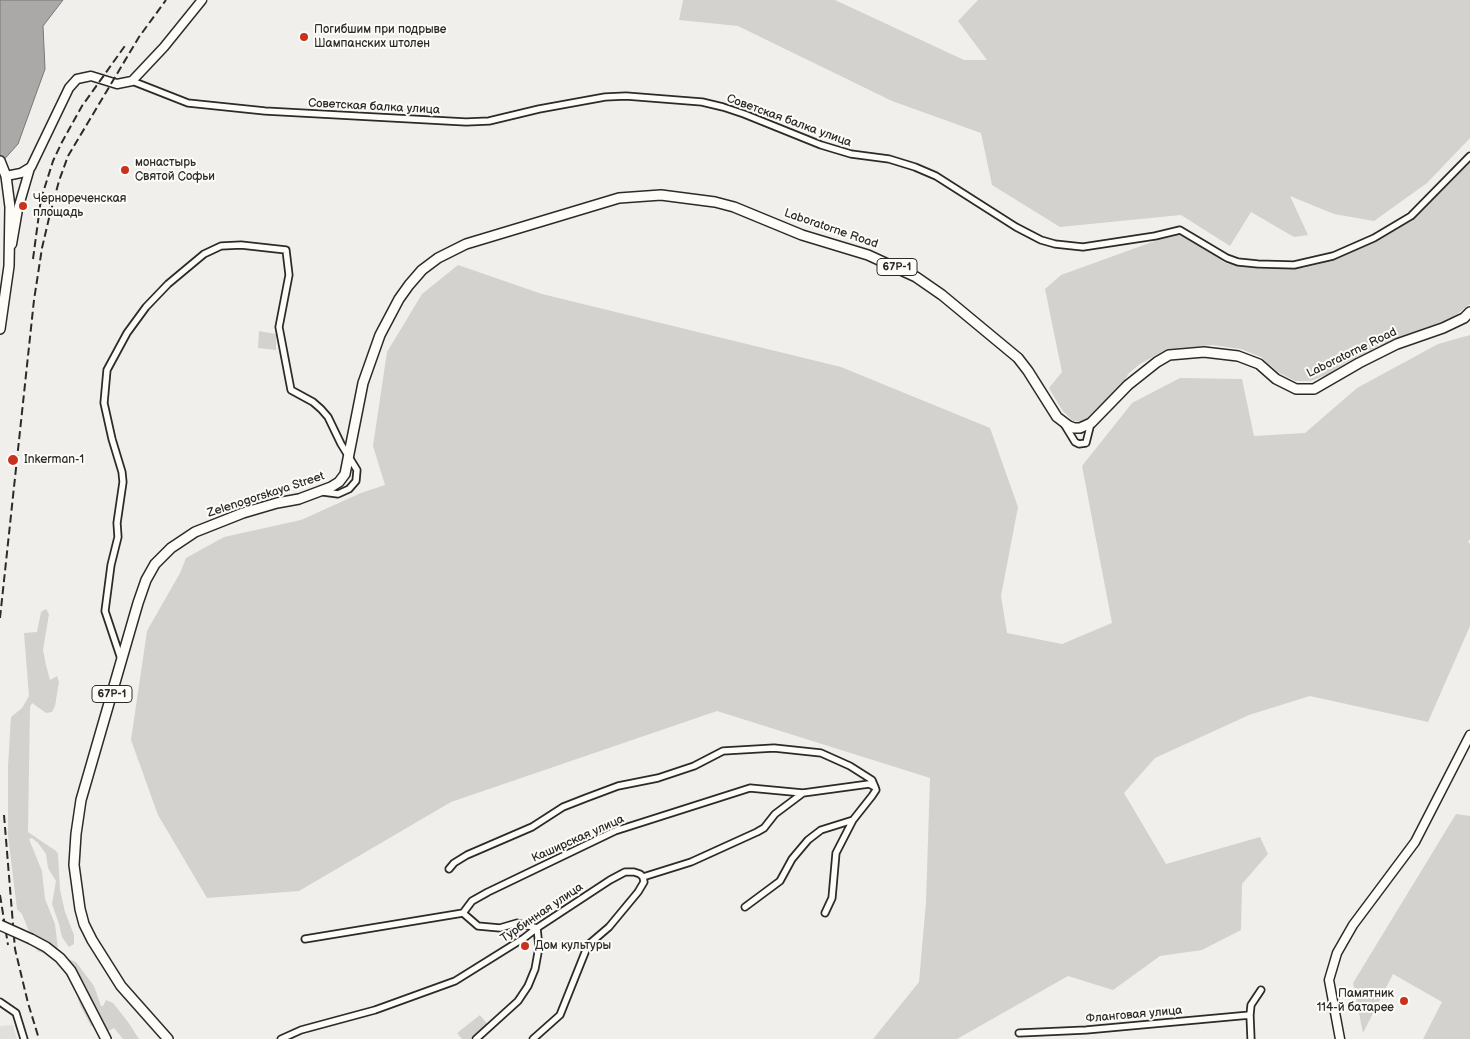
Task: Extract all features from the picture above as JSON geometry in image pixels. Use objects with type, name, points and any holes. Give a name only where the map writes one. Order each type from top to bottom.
[{"type":"main road","points":[[0,329],[18,209],[31,167],[69,88],[81,76],[91,76],[118,84],[132,82],[164,47],[202,0]]},
{"type":"main road","points":[[1,163],[6,176],[10,207],[9,266]]},
{"type":"main road","points":[[6,176],[21,173],[31,167]]},
{"type":"main road","name":"Laboratorne Road","points":[[351,447],[363,383],[380,335],[399,299],[422,270],[438,258],[475,241],[619,198],[661,195],[715,202],[734,207],[802,234],[868,255],[916,277],[942,295],[1018,358],[1058,418],[1063,422]]},
{"type":"main road","name":"Laboratorne Road","points":[[1091,423],[1128,385],[1143,372],[1169,355],[1204,352],[1238,356],[1259,364],[1276,379],[1296,389],[1314,389],[1397,344],[1443,328],[1464,318],[1470,312]]},
{"type":"main road","points":[[1063,422],[1068,426],[1080,428],[1091,423]]},
{"type":"main road","name":"Zelenogorskaya Street","points":[[168,1039],[121,986],[84,924],[76,891],[74,865],[76,834],[82,800],[138,602],[146,580],[155,564],[171,548],[195,532],[217,522],[277,503],[299,499],[331,487],[339,482],[344,474],[351,447]]},
{"type":"main road","points":[[1340,1039],[1329,980],[1337,953],[1353,925],[1415,842],[1470,735]]},
{"type":"main road","points":[[0,925],[46,947],[60,958],[70,971],[106,1039]]},
{"type":"street","name":"Советская балка улица","points":[[132,82],[188,104],[266,111],[466,122],[489,121],[604,97],[626,96],[702,102],[744,114],[821,145],[851,154],[889,159],[915,167],[936,176],[1016,227],[1041,240],[1055,244],[1083,247],[1155,236],[1180,230],[1206,244],[1219,254],[1238,262],[1294,265],[1333,256],[1374,238],[1411,216],[1470,156]]},
{"type":"street","points":[[121,659],[105,611],[111,565],[118,537],[117,523],[123,482],[104,403],[107,370],[127,333],[146,307],[168,284],[204,254],[221,246],[240,245],[286,250],[289,275],[278,327],[291,390],[313,402],[328,417],[348,457],[357,470],[356,481],[353,486],[338,494],[321,491]]},
{"type":"street","points":[[1063,422],[1075,442],[1079,444],[1086,443],[1091,423]]},
{"type":"street","points":[[449,869],[454,863],[467,855],[532,827],[563,808],[586,798],[618,786],[658,778],[694,766],[723,751],[774,748],[821,753],[850,766],[872,780],[872,785],[876,790],[853,820],[836,853],[832,898],[825,913]]},
{"type":"street","name":"Каширская улица","points":[[463,914],[472,901],[488,892],[615,831],[750,788],[803,793],[872,785]]},
{"type":"street","name":"Турбинная улица","points":[[281,1039],[301,1030],[375,1010],[454,981],[524,938],[610,880],[625,872],[634,872],[643,877],[691,862],[758,832],[764,828],[775,814],[803,793]]},
{"type":"street","points":[[745,907],[780,881],[788,870],[792,859],[808,840],[821,830],[853,820]]},
{"type":"street","points":[[533,1039],[560,1015],[588,945],[609,927],[632,899],[644,882],[643,877]]},
{"type":"street","points":[[305,939],[463,914],[478,926],[500,928],[517,923],[537,928],[539,947],[535,969],[528,986],[518,1001],[476,1039]]},
{"type":"street","points":[[1251,1039],[1251,1004],[1261,990]]},
{"type":"street","points":[[0,1002],[16,1013],[24,1039]]},
{"type":"street","name":"Фланговая улица","points":[[1019,1033],[1086,1030],[1250,1015]]},
{"type":"shaded area","points":[[0,0],[63,0],[43,26],[45,69],[18,144],[0,164]]},
{"type":"shaded area","points":[[683,0],[835,0],[964,60],[987,60],[958,21],[978,0],[1470,0],[1470,138],[1427,183],[1374,221],[1334,214],[1290,196],[1308,235],[1294,237],[1251,212],[1230,246],[1181,215],[1060,227],[992,185],[981,133],[892,101],[738,26],[679,20]]},
{"type":"shaded area","points":[[1470,162],[1470,304],[1452,318],[1379,346],[1345,363],[1329,374],[1311,381],[1295,381],[1278,372],[1261,357],[1241,349],[1212,345],[1167,349],[1140,364],[1129,373],[1120,388],[1092,419],[1083,422],[1073,421],[1062,410],[1049,388],[1062,372],[1045,289],[1061,275],[1177,233],[1200,244],[1225,263],[1261,269],[1303,268],[1323,263],[1369,243],[1414,218]]},
{"type":"shaded area","points":[[458,265],[542,294],[841,367],[990,428],[1018,507],[1001,596],[1007,633],[1062,644],[1112,623],[1082,466],[1132,403],[1180,378],[1242,379],[1254,436],[1305,433],[1357,388],[1438,344],[1470,335],[1470,539],[1468,542],[1470,544],[1470,626],[1428,722],[1310,696],[1249,715],[1155,758],[1124,793],[1166,864],[1260,837],[1268,854],[1242,884],[1241,930],[1202,950],[1160,956],[1113,990],[1068,976],[957,1039],[873,1039],[919,982],[926,902],[930,778],[717,711],[451,802],[299,891],[207,898],[158,815],[131,740],[147,631],[180,573],[186,558],[224,537],[301,520],[361,493],[385,485],[373,446],[387,352],[422,294]]},
{"type":"shaded area","points":[[259,331],[276,334],[276,350],[258,348]]},
{"type":"shaded area","points":[[46,609],[49,614],[43,650],[50,680],[57,676],[59,682],[55,706],[52,712],[46,713],[32,703],[30,707],[28,832],[58,854],[60,890],[65,912],[74,935],[74,944],[69,947],[62,937],[52,904],[56,881],[48,868],[46,854],[38,843],[32,838],[29,839],[42,871],[45,899],[55,924],[58,949],[68,959],[76,962],[94,986],[101,1006],[103,1006],[106,1000],[113,1003],[139,1039],[123,1039],[114,1028],[106,1032],[99,1027],[91,1026],[80,1005],[76,992],[64,971],[50,955],[37,951],[22,914],[17,909],[8,836],[8,766],[11,717],[22,708],[29,696],[24,633],[37,632],[41,612]]},
{"type":"shaded area","points":[[1456,814],[1470,816],[1470,1039],[1423,1039],[1442,1002],[1393,974],[1363,1033],[1353,983]]},
{"type":"shaded area","points":[[480,1015],[488,1025],[470,1039],[462,1039],[457,1033]]},
{"type":"shaded area","points":[[13,1025],[17,1039],[0,1039],[0,1026]]},
{"type":"railway","points":[[0,618],[34,300],[42,248],[50,214],[68,156],[139,37],[166,0]]},
{"type":"railway","points":[[33,259],[41,199],[53,161],[82,106],[127,43]]},
{"type":"railway","points":[[4,815],[15,949],[39,1039]]},
{"type":"railway","points":[[0,895],[8,945]]},
{"type":"place","name":"Погибшим при подрыве Шампанских штолен","points":[[304,37]]},
{"type":"place","name":"монастырь Святой Софьи","points":[[125,170]]},
{"type":"place","name":"Чернореченская площадь","points":[[23,206]]},
{"type":"place","name":"Inkerman-1","points":[[13,460]]},
{"type":"place","name":"Дом культуры","points":[[525,946]]},
{"type":"place","name":"Памятник 114-й батарее","points":[[1404,1001]]}]
